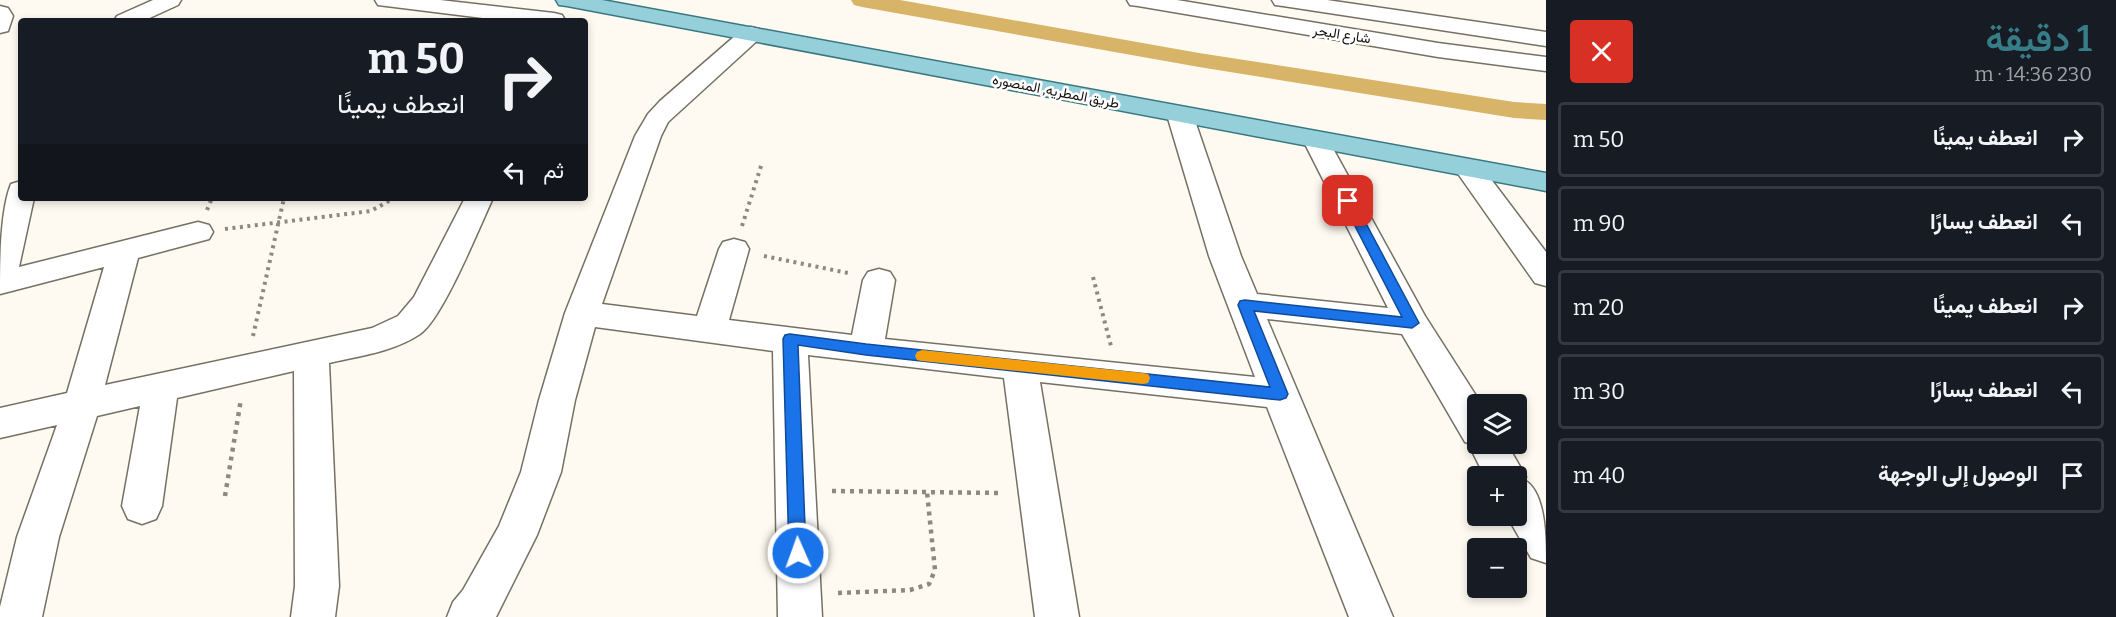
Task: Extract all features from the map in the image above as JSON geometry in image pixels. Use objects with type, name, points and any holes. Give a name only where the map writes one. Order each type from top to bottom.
[{"type":"main road","name":"طريق المطريه, المنصوره","points":[[559,10],[751,34],[1546,182]]},
{"type":"street","points":[[131,18],[170,0]]},
{"type":"street","points":[[386,0],[474,16],[559,10]]},
{"type":"street","name":"شارع البحر","points":[[1138,0],[1438,50],[1546,64]]},
{"type":"street","points":[[1283,0],[1546,39]]},
{"type":"street","points":[[0,13],[0,26]]},
{"type":"street","points":[[469,617],[479,605],[516,535],[542,472],[557,400],[582,313],[648,136],[657,119],[684,92],[751,34]]},
{"type":"street","points":[[1180,115],[1225,256],[1371,617]]},
{"type":"street","points":[[1316,140],[1412,323],[1467,412]]},
{"type":"street","points":[[1468,168],[1546,275]]},
{"type":"street","points":[[18,201],[0,281],[198,232]]},
{"type":"street","points":[[0,423],[379,339],[410,325],[428,304],[478,201]]},
{"type":"street","points":[[709,330],[734,249]]},
{"type":"street","points":[[20,617],[38,537],[82,405],[124,252]]},
{"type":"street","points":[[866,350],[879,280]]},
{"type":"street","points":[[1245,305],[1412,323]]},
{"type":"street","points":[[582,313],[866,350],[1280,394]]},
{"type":"street","points":[[790,339],[799,606]]},
{"type":"street","points":[[311,354],[317,586],[313,617]]},
{"type":"street","points":[[1020,366],[1056,617]]},
{"type":"street","points":[[142,506],[160,387]]},
{"type":"street","points":[[1527,513],[1546,544]]},
{"type":"path","points":[[762,163],[734,249],[879,280]]},
{"type":"path","points":[[225,496],[246,369],[284,201]]},
{"type":"path","points":[[198,232],[371,211],[389,201]]},
{"type":"path","points":[[1093,277],[1118,376]]},
{"type":"path","points":[[796,490],[1038,493]]},
{"type":"path","points":[[799,606],[910,590],[929,584],[935,570],[927,492]]},
{"type":"waterway","points":[[862,0],[1199,60],[1514,110],[1546,112]]},
{"type":"slow traffic","points":[[922,356],[1143,378]]},
{"type":"route","points":[[798,553],[790,339],[866,350],[1280,394],[1245,305],[1412,323],[1348,201]]}]
